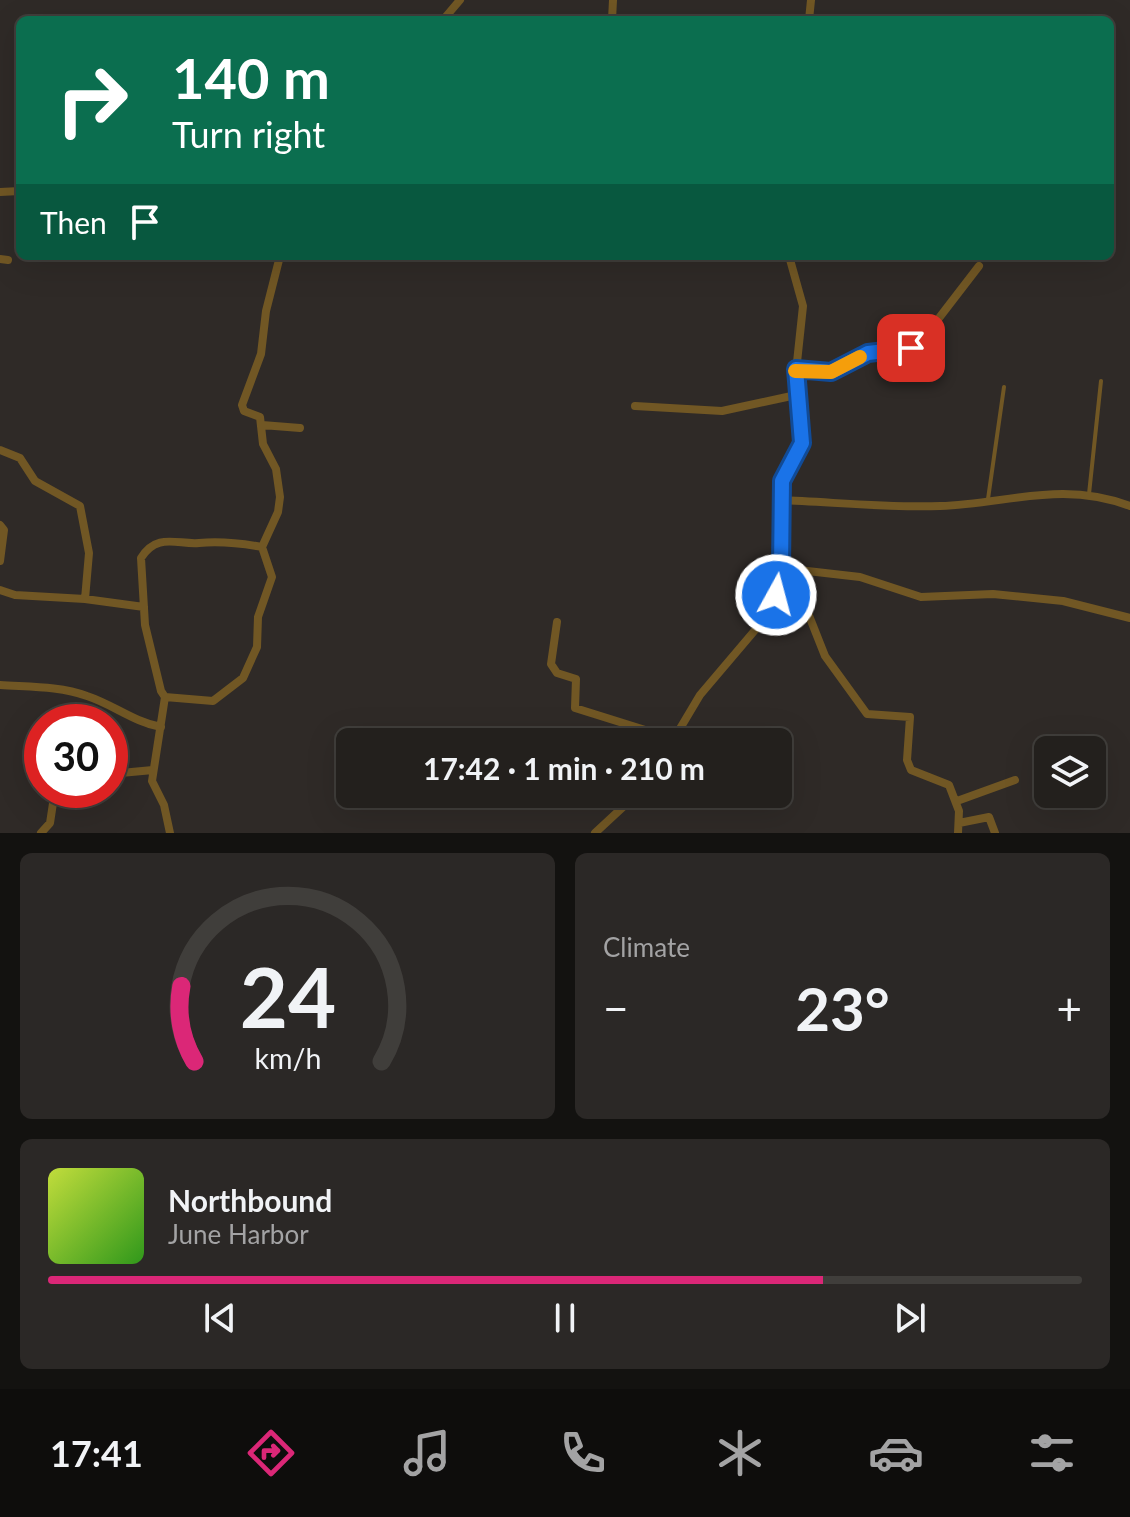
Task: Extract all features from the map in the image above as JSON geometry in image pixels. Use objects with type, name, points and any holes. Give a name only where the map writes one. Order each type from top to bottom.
[{"type":"street","points":[[446,16],[460,0]]},
{"type":"street","points":[[165,697],[206,703],[243,678],[257,647],[258,617],[272,577],[262,547],[278,512],[280,497],[276,469],[263,444],[260,417],[244,411],[242,405],[261,354],[266,311],[279,260]]},
{"type":"street","points":[[680,728],[704,688],[756,629],[774,600],[781,568],[782,481],[802,443],[796,369],[803,306],[790,260]]},
{"type":"street","points":[[796,369],[831,372],[868,353],[911,348],[919,344],[979,266]]},
{"type":"street","points":[[635,406],[722,411],[796,395]]},
{"type":"street","points":[[262,425],[300,428]]},
{"type":"street","points":[[0,450],[20,458],[35,481],[80,506],[89,553],[85,599]]},
{"type":"street","points":[[780,500],[940,506],[1023,494],[1089,497],[1130,506]]},
{"type":"street","points":[[0,525],[4,538],[0,561]]},
{"type":"street","points":[[170,833],[164,805],[152,781],[165,697],[161,691],[144,607],[141,561],[147,549],[174,539],[195,543],[216,539],[262,547]]},
{"type":"street","points":[[781,568],[860,577],[921,597],[993,594],[1063,601],[1130,618]]},
{"type":"street","points":[[0,590],[15,595],[85,599],[144,607]]},
{"type":"street","points":[[774,600],[806,608],[825,656],[841,673],[867,714],[910,717],[907,760],[911,770],[949,785],[957,801],[958,828],[989,817],[995,833]]},
{"type":"street","points":[[557,622],[551,664],[557,673],[576,679],[575,708],[636,728]]},
{"type":"street","points":[[0,685],[75,692],[121,710],[139,723],[161,727]]},
{"type":"street","points":[[128,772],[153,770]]},
{"type":"street","points":[[957,801],[1015,780]]},
{"type":"street","points":[[41,833],[50,823],[52,808]]},
{"type":"street","points":[[595,833],[622,808]]},
{"type":"lane","points":[[1089,497],[1101,381]]},
{"type":"lane","points":[[988,499],[1004,387]]},
{"type":"slow traffic","points":[[795,371],[831,372],[847,367],[860,357]]},
{"type":"route","points":[[776,595],[781,568],[782,481],[802,443],[796,369],[831,372],[847,367],[876,350],[911,348]]}]
